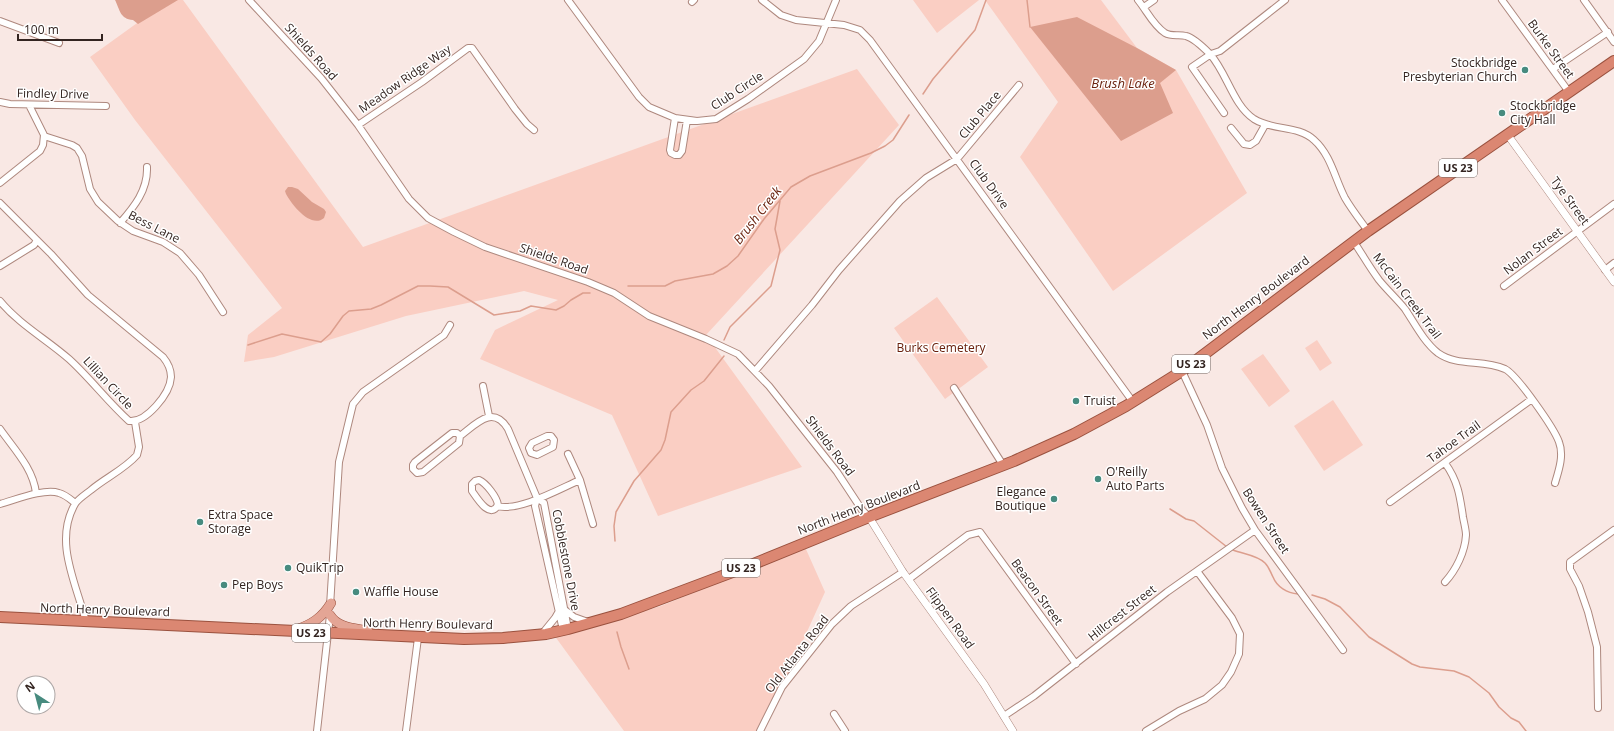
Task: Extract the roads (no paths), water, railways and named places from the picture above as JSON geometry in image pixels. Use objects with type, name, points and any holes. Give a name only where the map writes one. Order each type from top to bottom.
[{"type":"highway","name":"North Henry Boulevard","points":[[0,617],[464,640],[542,634],[592,623],[621,614],[746,567],[868,517],[1003,465],[1074,434],[1133,402],[1182,370],[1368,231],[1614,61]]},
{"type":"main road","points":[[291,632],[316,622],[327,610],[330,603]]},
{"type":"main road","points":[[330,615],[335,622],[341,625],[397,636]]},
{"type":"street","name":"Shields Road","points":[[249,0],[303,57],[358,125],[409,199],[428,218],[485,246],[588,282],[614,293],[649,316],[732,350],[738,354],[769,386],[832,466],[868,517]]},
{"type":"street","name":"Club Circle","points":[[568,0],[639,97],[649,107],[675,118],[687,120],[716,119],[748,99],[804,59],[819,41],[836,0]]},
{"type":"street","points":[[762,0],[781,15],[796,20],[844,25],[860,30],[870,40],[957,159]]},
{"type":"street","points":[[1138,0],[1153,21],[1165,32],[1170,35],[1185,36],[1192,39],[1211,54],[1242,108],[1251,117],[1265,125],[1305,133],[1315,140],[1324,151],[1345,197],[1368,231]]},
{"type":"street","points":[[1144,7],[1154,0]]},
{"type":"street","points":[[1224,113],[1192,67],[1211,54],[1220,51],[1285,0]]},
{"type":"street","name":"Burke Street","points":[[1502,0],[1569,92]]},
{"type":"street","points":[[1584,0],[1614,42]]},
{"type":"street","points":[[0,21],[59,43]]},
{"type":"street","points":[[1553,69],[1608,32]]},
{"type":"street","name":"Meadow Ridge Way","points":[[358,125],[465,51],[472,48],[515,109],[534,130]]},
{"type":"street","name":"Club Place","points":[[957,159],[1019,85]]},
{"type":"street","name":"Findley Drive","points":[[0,102],[29,105],[106,106]]},
{"type":"street","points":[[0,182],[40,151],[43,145],[44,136],[29,105]]},
{"type":"street","points":[[675,118],[670,150],[671,153],[675,155],[679,155],[682,150],[687,120]]},
{"type":"street","points":[[1231,128],[1244,144],[1250,145],[1256,141],[1265,125]]},
{"type":"street","name":"Tye Street","points":[[1507,134],[1614,282]]},
{"type":"street","name":"Bess Lane","points":[[44,136],[72,145],[76,148],[82,156],[90,189],[106,210],[120,223],[133,231],[163,242],[180,253],[189,262],[223,312]]},
{"type":"street","name":"Club Drive","points":[[754,370],[812,305],[839,270],[900,201],[926,178],[957,159],[1133,402]]},
{"type":"street","points":[[120,223],[135,206],[142,192],[147,167]]},
{"type":"street","name":"Lillian Circle","points":[[0,203],[88,295],[168,362],[171,378],[166,394],[146,415],[134,422],[128,421],[70,359],[22,323],[0,302]]},
{"type":"street","name":"Nolan Street","points":[[1504,286],[1614,204]]},
{"type":"street","points":[[0,266],[34,245],[37,240]]},
{"type":"street","name":"McCain Creek Trail","points":[[1354,242],[1378,279],[1404,308],[1427,342],[1438,353],[1450,359],[1461,362],[1488,364],[1506,370],[1514,377],[1532,399],[1559,442],[1560,466],[1555,483]]},
{"type":"street","points":[[1605,270],[1614,263]]},
{"type":"street","points":[[317,731],[329,634],[339,462],[353,404],[363,392],[444,335],[450,325]]},
{"type":"street","name":"Bowen Street","points":[[1182,370],[1207,425],[1222,468],[1242,508],[1255,530],[1343,650]]},
{"type":"street","points":[[460,436],[457,433],[452,433],[428,451],[414,463],[414,471],[421,473],[459,444],[460,436],[484,418],[490,416],[483,386]]},
{"type":"street","points":[[954,388],[1003,465]]},
{"type":"street","name":"Tahoe Trail","points":[[1390,502],[1532,399]]},
{"type":"street","name":"Cobblestone Drive","points":[[490,416],[505,424],[537,498],[544,503],[558,573],[560,606]]},
{"type":"street","points":[[86,622],[80,599],[72,579],[66,536],[75,503],[137,455],[139,446],[134,422]]},
{"type":"street","points":[[0,429],[30,472],[35,484],[36,493]]},
{"type":"street","points":[[428,451],[436,462]]},
{"type":"street","points":[[520,456],[529,452]]},
{"type":"street","points":[[568,454],[580,480],[593,524]]},
{"type":"street","points":[[1445,463],[1453,474],[1459,491],[1466,535],[1461,557],[1455,569],[1445,582]]},
{"type":"street","name":"Cobblestone Drive","points":[[497,506],[497,500],[484,483],[479,480],[474,482],[471,486],[472,491],[485,508],[492,510],[497,506],[512,507],[580,480]]},
{"type":"street","points":[[0,504],[36,493],[58,492],[67,496],[75,503]]},
{"type":"street","name":"Cobblestone Drive","points":[[537,498],[535,506],[566,629]]},
{"type":"street","name":"Flippen Road","points":[[868,517],[902,572],[909,579],[984,684],[1013,731]]},
{"type":"street","name":"Hillcrest Street","points":[[1004,716],[1034,696],[1167,592],[1255,530]]},
{"type":"street","points":[[1598,708],[1597,647],[1588,612],[1579,586],[1570,569],[1570,562],[1614,530]]},
{"type":"street","name":"Beacon Street","points":[[909,579],[968,535],[974,532],[981,532],[1076,664]]},
{"type":"street","points":[[1146,731],[1179,711],[1205,699],[1222,685],[1231,672],[1239,654],[1240,634],[1232,618],[1197,571]]},
{"type":"street","name":"Old Atlanta Road","points":[[760,731],[782,687],[832,624],[851,606],[902,572]]},
{"type":"street","points":[[542,634],[555,618],[560,606],[569,615],[592,623]]},
{"type":"street","points":[[406,731],[418,638]]},
{"type":"street","points":[[834,714],[845,731]]},
{"type":"water","points":[[115,0],[178,0],[138,24],[123,16]]},
{"type":"water","name":"Brush Lake","points":[[1077,17],[1176,70],[1160,83],[1173,113],[1121,141],[1030,27]]},
{"type":"water","points":[[288,187],[298,189],[312,202],[324,209],[326,212],[324,218],[319,221],[313,220],[302,214],[286,194],[285,191]]},
{"type":"waterway","name":"Brush Creek","points":[[923,94],[933,79],[975,30],[986,0]]},
{"type":"waterway","points":[[1027,0],[1030,27]]},
{"type":"waterway","name":"Brush Creek","points":[[628,286],[665,286],[675,281],[713,274],[727,266],[738,256],[764,219],[791,187],[810,176],[871,153],[885,146],[893,140],[909,115]]},
{"type":"waterway","points":[[724,340],[730,327],[771,286],[780,250],[775,229],[780,201]]},
{"type":"waterway","name":"Brush Creek","points":[[248,345],[282,334],[321,342],[330,334],[343,316],[349,311],[371,309],[418,286],[448,287],[494,315],[520,311],[531,306],[556,310],[583,293],[590,293]]},
{"type":"waterway","points":[[615,541],[614,526],[616,512],[634,481],[661,450],[665,440],[671,412],[691,390],[704,381],[724,356]]},
{"type":"waterway","points":[[1170,509],[1186,519],[1194,521],[1227,547]]},
{"type":"waterway","points":[[1233,550],[1262,560],[1268,566],[1275,581],[1280,587],[1286,591],[1298,594]]},
{"type":"waterway","points":[[1312,595],[1325,599],[1340,607],[1369,637],[1412,664],[1420,667],[1454,671],[1469,677],[1489,693],[1499,707],[1511,718],[1519,722],[1526,731]]},
{"type":"waterway","points":[[617,632],[629,669]]},
{"type":"place","name":"Stockbridge Presbyterian Church","points":[[1525,70]]},
{"type":"place","name":"Stockbridge City Hall","points":[[1502,113]]},
{"type":"place","name":"Truist","points":[[1076,401]]},
{"type":"place","name":"O'Reilly Auto Parts","points":[[1098,479]]},
{"type":"place","name":"Elegance Boutique","points":[[1054,499]]},
{"type":"place","name":"Extra Space Storage","points":[[200,522]]},
{"type":"place","name":"QuikTrip","points":[[288,568]]},
{"type":"place","name":"Pep Boys","points":[[224,585]]},
{"type":"place","name":"Waffle House","points":[[356,592]]},
{"type":"park label","name":"Burks Cemetery","points":[[941,348]]}]
